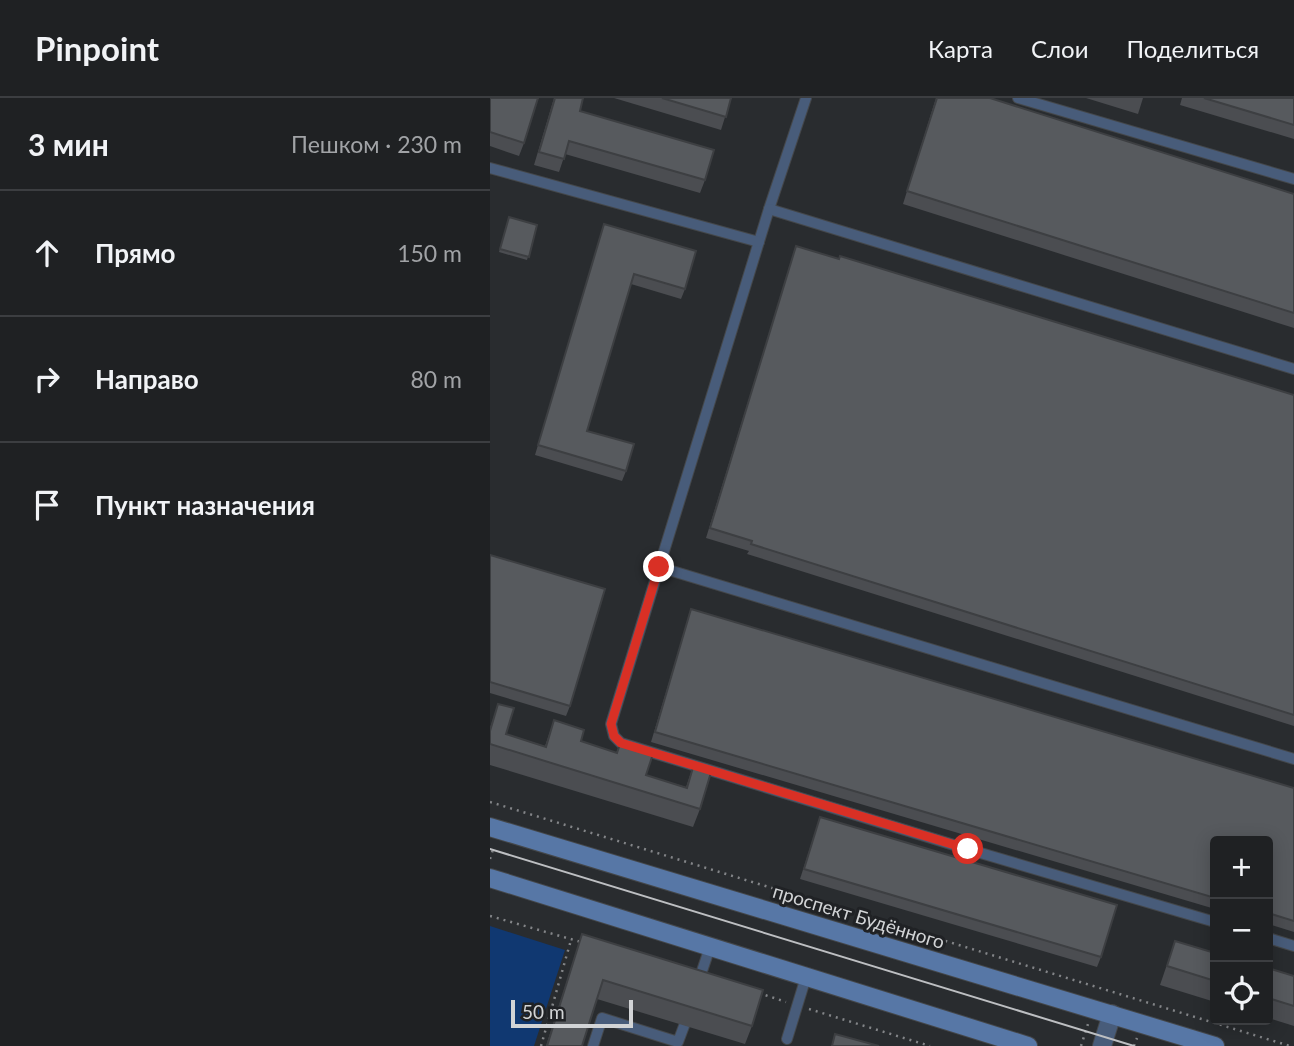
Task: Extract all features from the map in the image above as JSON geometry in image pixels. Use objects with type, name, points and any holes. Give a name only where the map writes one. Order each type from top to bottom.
[{"type":"main road","name":"проспект Будённого","points":[[492,835],[1215,1046]]},
{"type":"main road","points":[[490,878],[1028,1046]]},
{"type":"street","points":[[1102,1046],[1112,1014]]},
{"type":"lane","points":[[806,98],[769,209],[611,724],[614,736],[621,743],[1210,921]]},
{"type":"lane","points":[[1018,98],[1294,179]]},
{"type":"lane","points":[[490,168],[759,242]]},
{"type":"lane","points":[[769,209],[1294,369]]},
{"type":"lane","points":[[659,567],[1294,760]]},
{"type":"lane","points":[[1273,940],[1294,946]]},
{"type":"lane","points":[[696,989],[710,947]]},
{"type":"lane","points":[[787,1039],[806,977]]},
{"type":"lane","points":[[593,1046],[602,1018],[678,1044],[684,1026]]},
{"type":"path","points":[[490,802],[1290,1046]]},
{"type":"path","points":[[490,859],[492,835]]},
{"type":"path","points":[[541,1046],[571,940]]},
{"type":"path","points":[[1081,1046],[1088,1024]]},
{"type":"path","points":[[544,1036],[548,1038]]},
{"type":"path","points":[[1135,1046],[1137,1038]]},
{"type":"shaded area","points":[[490,926],[565,950],[534,1046],[490,1046]]},
{"type":"building","points":[[490,98],[538,98],[524,143],[490,132]]},
{"type":"building","points":[[555,98],[583,98],[580,111],[714,150],[705,180],[569,141],[564,159],[539,152]]},
{"type":"building","points":[[662,98],[731,98],[726,117]]},
{"type":"building","points":[[937,98],[990,98],[1294,194],[1294,313],[907,191]]},
{"type":"building","points":[[1204,98],[1294,98],[1294,125]]},
{"type":"building","points":[[509,217],[537,225],[529,257],[500,249]]},
{"type":"building","points":[[604,224],[696,251],[685,289],[634,274],[587,431],[634,444],[626,471],[538,445]]},
{"type":"building","points":[[796,246],[839,259],[840,256],[1294,395],[1294,715],[751,544],[752,541],[710,528]]},
{"type":"building","points":[[490,555],[605,589],[570,706],[490,682]]},
{"type":"building","points":[[691,609],[1294,788],[1294,921],[1273,915],[1273,836],[1210,836],[1210,897],[655,732]]},
{"type":"building","points":[[498,704],[514,708],[506,734],[546,747],[554,720],[584,730],[581,741],[617,753],[621,741],[654,751],[646,775],[687,788],[694,764],[712,769],[700,809],[490,744],[490,731]]},
{"type":"building","points":[[820,817],[1117,905],[1101,957],[804,869]]},
{"type":"building","points":[[582,934],[763,990],[752,1026],[603,980],[582,1046],[547,1046]]},
{"type":"building","points":[[1175,941],[1210,952],[1210,979],[1167,966]]},
{"type":"building","points":[[1273,970],[1294,976],[1294,1006],[1273,1000]]},
{"type":"building","points":[[835,1034],[879,1046],[832,1046]]},
{"type":"tram line","points":[[490,849],[1134,1046]]},
{"type":"route","points":[[659,567],[611,724],[614,736],[621,743],[968,849]]}]
